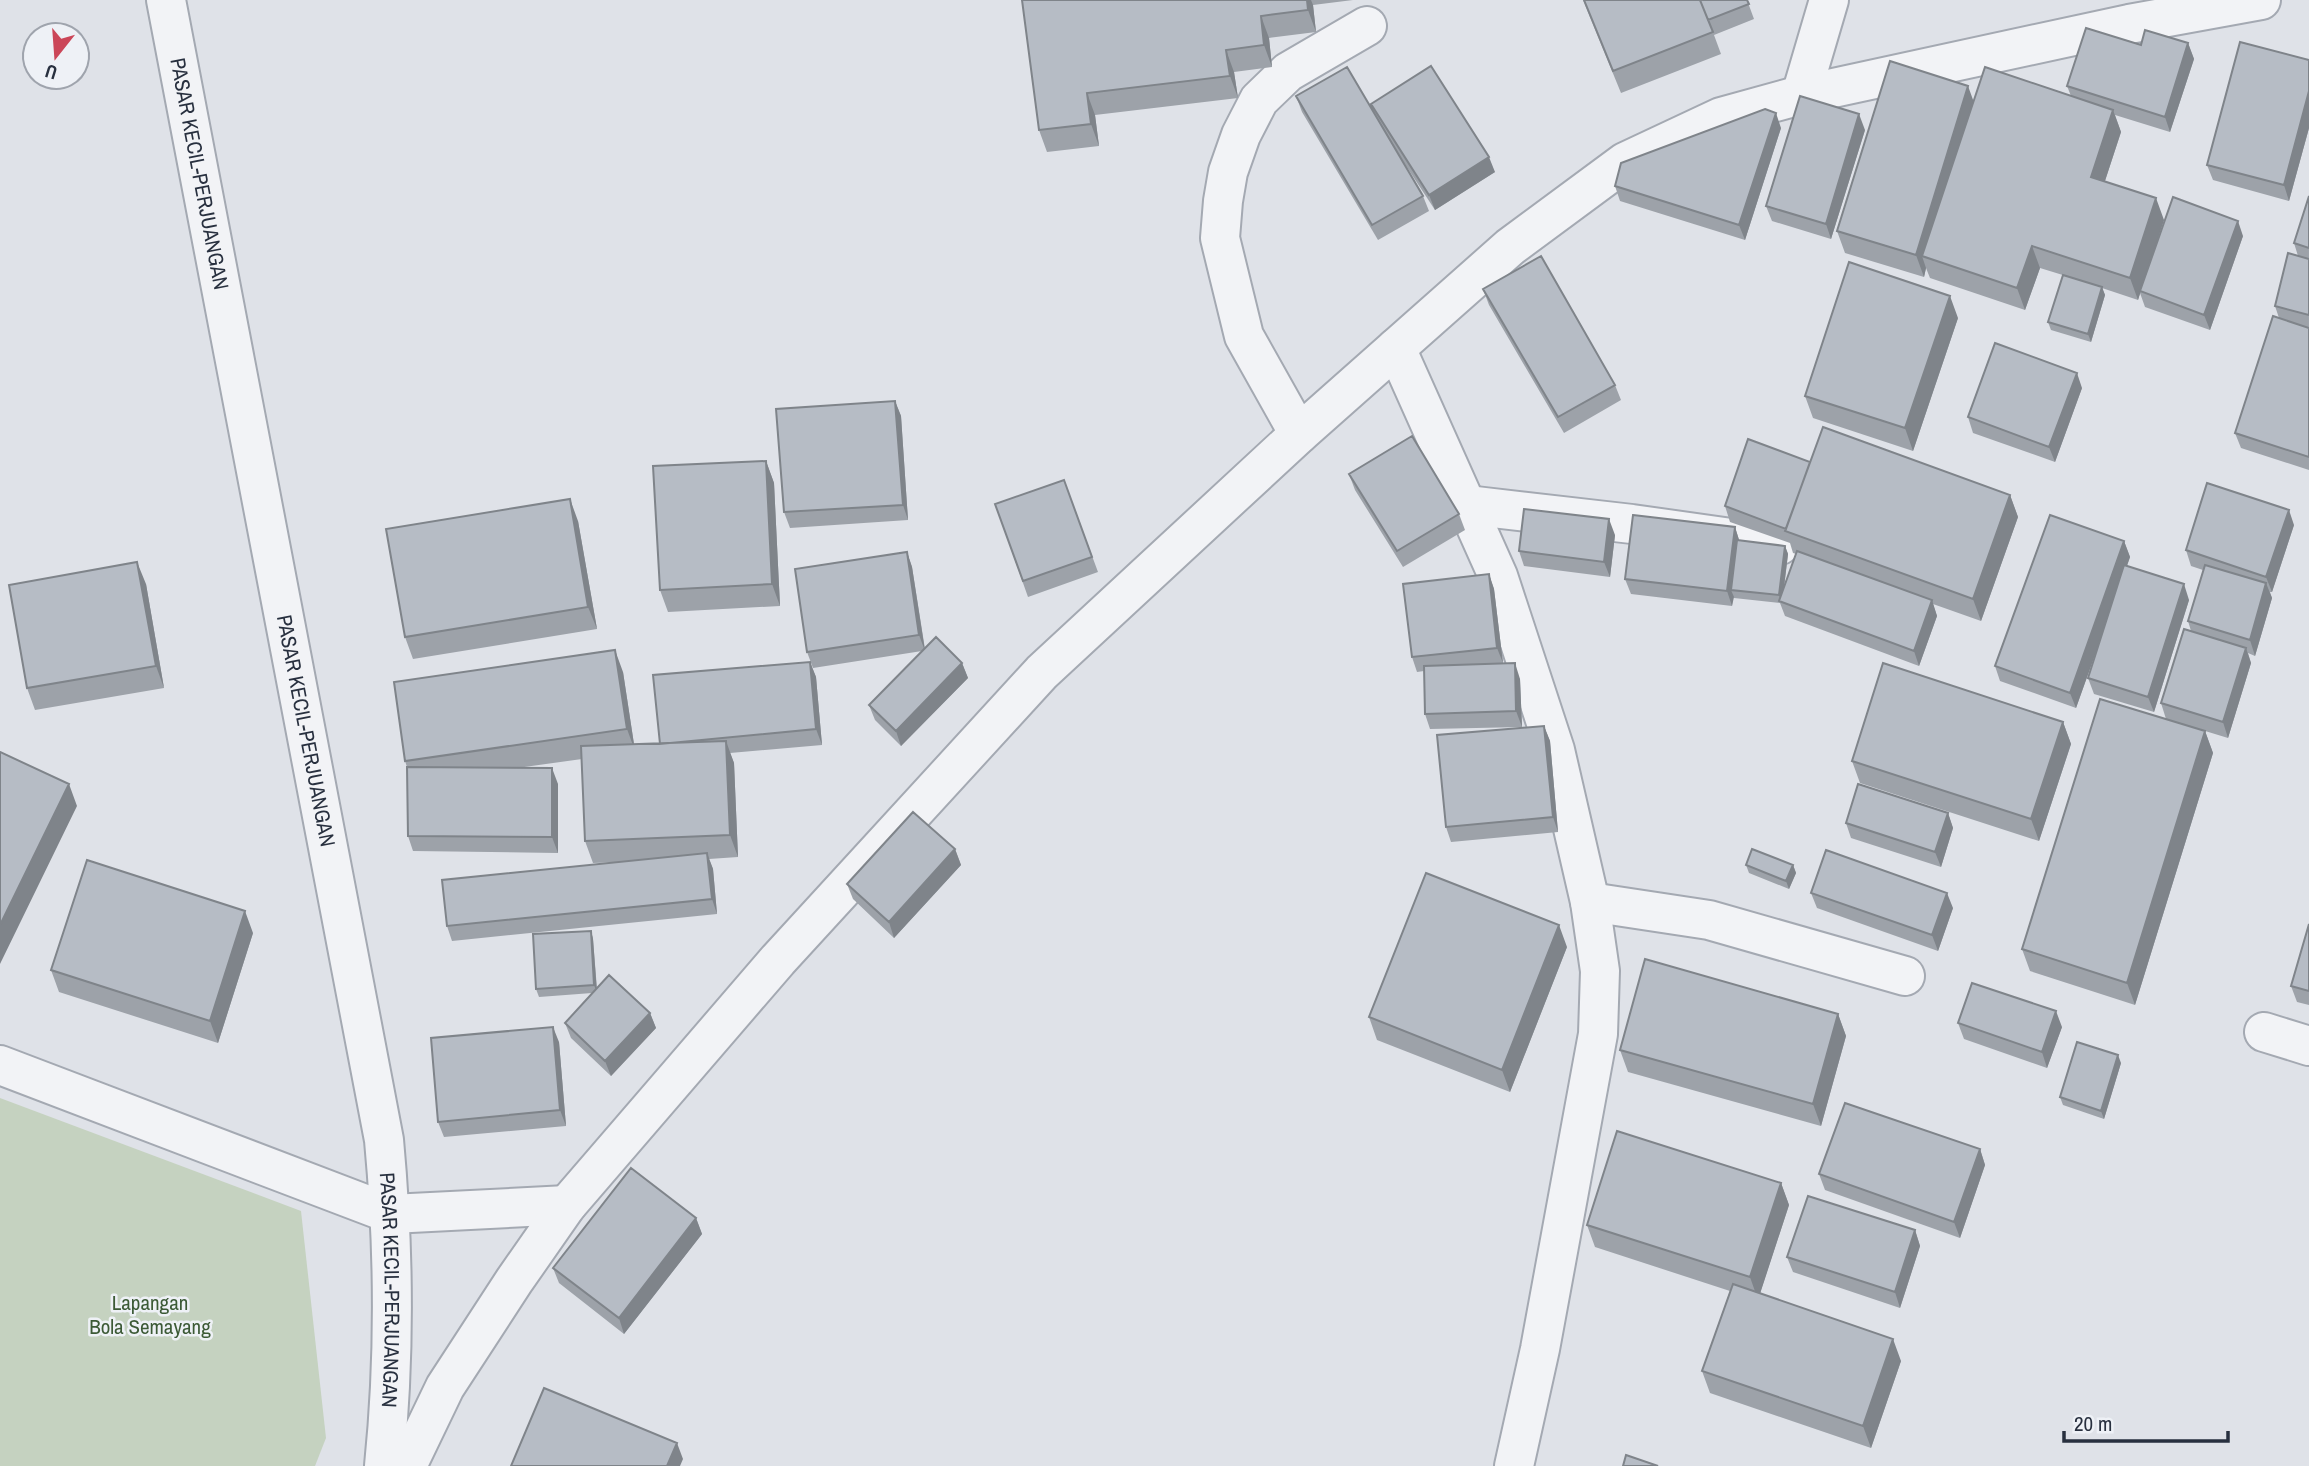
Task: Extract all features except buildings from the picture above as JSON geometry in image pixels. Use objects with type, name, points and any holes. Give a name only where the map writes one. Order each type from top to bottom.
[{"type":"street","name":"PASAR KECIL-PERJUANGAN","points":[[166,0],[384,1140],[391,1214],[390,1404],[384,1466]]},
{"type":"street","points":[[1801,95],[1829,0]]},
{"type":"street","points":[[407,1466],[445,1387],[567,1205],[778,960],[1042,672],[1299,434],[1510,247],[1625,162],[1721,117],[2132,12],[2261,0]]},
{"type":"street","points":[[1299,434],[1244,336],[1220,239],[1227,173],[1241,135],[1259,100],[1288,72],[1367,26]]},
{"type":"street","points":[[1396,348],[1498,576],[1555,750],[1590,902],[1600,971],[1598,1034],[1540,1349],[1514,1466]]},
{"type":"street","points":[[1466,505],[1632,524],[1780,545]]},
{"type":"street","points":[[1590,902],[1709,920],[1905,976]]},
{"type":"street","points":[[2264,1032],[2309,1046]]},
{"type":"street","points":[[0,1065],[391,1214],[567,1205]]},
{"type":"green space","name":"Lapangan Bola Semayang","points":[[0,1098],[301,1211],[326,1438],[315,1466],[0,1466]]}]
